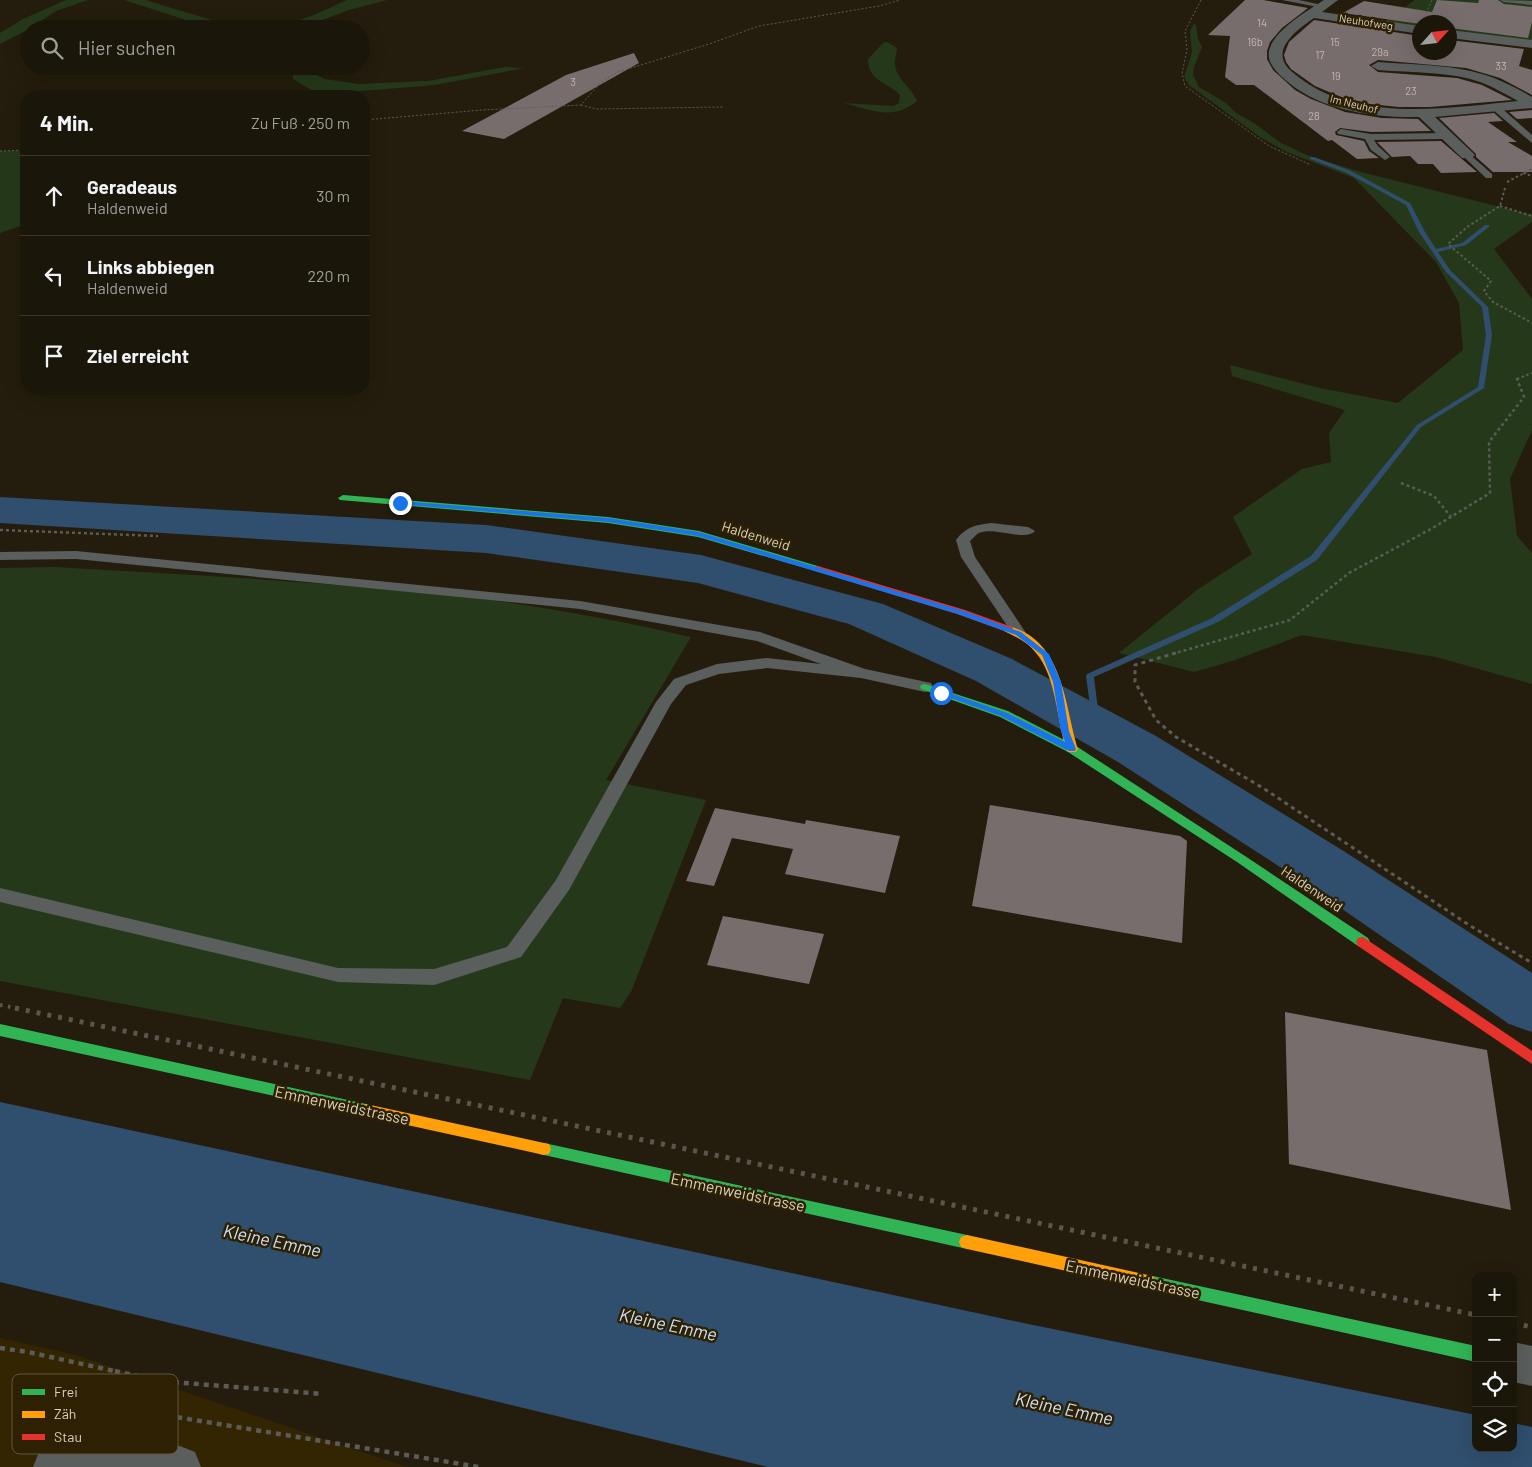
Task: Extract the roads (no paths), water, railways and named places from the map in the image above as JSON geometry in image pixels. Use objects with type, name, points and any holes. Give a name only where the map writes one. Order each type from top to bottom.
[{"type":"street","name":"Neuhofweg","points":[[1322,7],[1412,28]]},
{"type":"street","name":"Im Neuhof","points":[[1322,7],[1284,35],[1276,46],[1274,56],[1277,64],[1283,71],[1309,90],[1345,104],[1390,112],[1423,113],[1532,104]]},
{"type":"street","points":[[1457,35],[1532,44]]},
{"type":"street","name":"Im Neuhof","points":[[1378,66],[1442,70],[1472,76],[1497,84],[1532,104]]},
{"type":"street","points":[[1423,113],[1467,155]]},
{"type":"street","name":"Haldenweid","points":[[343,498],[608,520],[699,534],[961,612],[1019,633],[1045,654],[1057,682],[1065,731],[1072,749]]},
{"type":"street","name":"Haldenweid","points":[[925,687],[1004,714],[1072,749],[1241,859],[1532,1058]]},
{"type":"street","name":"Emmenweidstrasse","points":[[0,1030],[1472,1353]]},
{"type":"street","points":[[1517,1363],[1532,1366]]},
{"type":"street","points":[[54,1467],[101,1454]]},
{"type":"street","points":[[131,1454],[180,1467]]},
{"type":"lane","points":[[1286,0],[1322,7]]},
{"type":"lane","points":[[1504,0],[1532,3]]},
{"type":"lane","points":[[1495,107],[1532,140]]},
{"type":"lane","points":[[1341,132],[1370,137],[1447,136]]},
{"type":"lane","points":[[1370,137],[1369,139],[1374,148],[1386,158]]},
{"type":"lane","points":[[1467,155],[1489,176]]},
{"type":"lane","points":[[1019,633],[968,558],[963,540],[975,529],[991,527],[1028,531]]},
{"type":"lane","points":[[0,556],[76,554],[580,605],[760,637],[861,673]]},
{"type":"lane","points":[[0,894],[338,975],[434,977],[514,952],[563,885],[664,702],[680,682],[717,670],[767,663],[861,673],[925,687]]},
{"type":"water","name":"Kleine Emme","points":[[0,1102],[1009,1320],[1472,1414],[1472,1452],[1517,1452],[1517,1424],[1532,1427],[1532,1467],[768,1467],[0,1282]]},
{"type":"waterway","points":[[1096,726],[1090,676],[1215,620],[1314,558],[1419,426],[1481,388],[1489,335],[1485,307],[1448,271],[1422,232],[1408,204],[1349,172],[1312,158]]},
{"type":"waterway","points":[[1435,251],[1464,244],[1487,226]]},
{"type":"waterway","points":[[0,510],[486,539],[701,569],[866,614],[994,670],[1137,749],[1321,865],[1532,1006]]},
{"type":"railway","points":[[0,1005],[21,1009]]},
{"type":"railway","points":[[15,1008],[1472,1314]]},
{"type":"railway","points":[[1517,1324],[1532,1327]]}]
